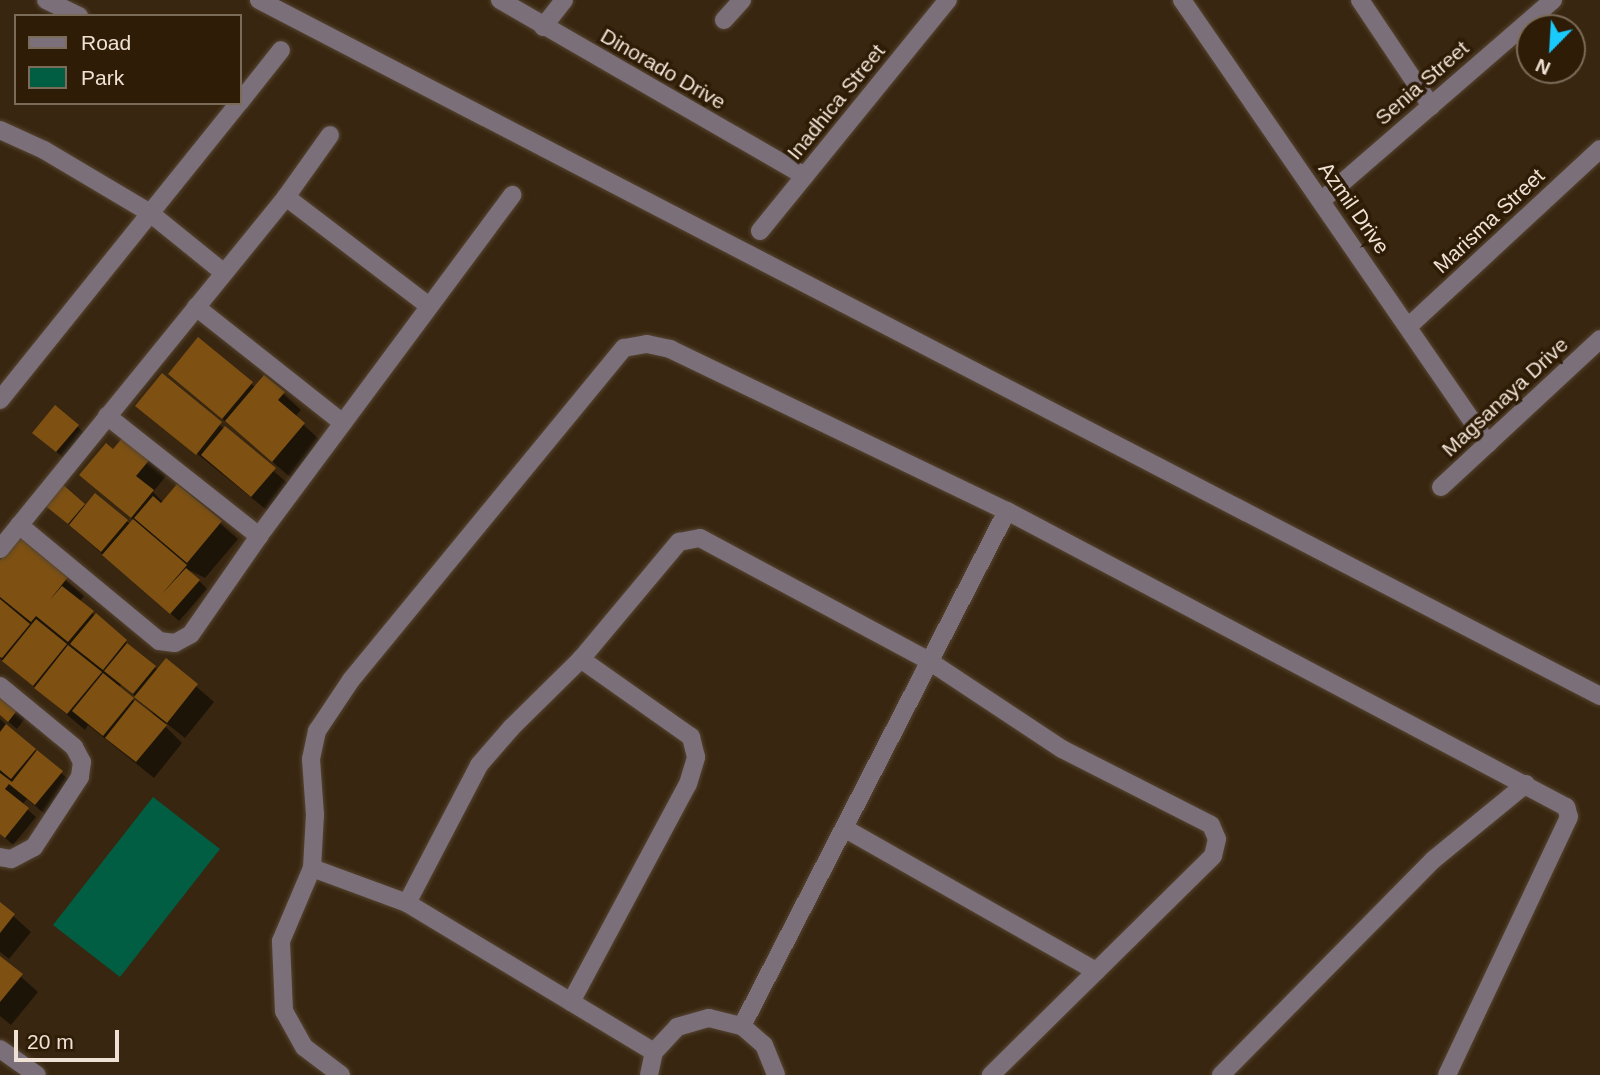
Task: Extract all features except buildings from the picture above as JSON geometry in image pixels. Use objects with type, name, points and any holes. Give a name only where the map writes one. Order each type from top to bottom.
[{"type":"street","points":[[46,0],[75,14]]},
{"type":"street","points":[[259,0],[1600,696]]},
{"type":"street","name":"Dinorado Drive","points":[[500,0],[805,176]]},
{"type":"street","points":[[543,27],[565,0]]},
{"type":"street","points":[[724,19],[742,0]]},
{"type":"street","name":"Inadhica Street","points":[[760,231],[948,0]]},
{"type":"street","name":"Azmil Drive","points":[[1182,0],[1488,444]]},
{"type":"street","points":[[1360,0],[1431,106]]},
{"type":"street","name":"Senia Street","points":[[1321,201],[1553,0]]},
{"type":"street","points":[[242,95],[281,50]]},
{"type":"street","points":[[0,400],[233,105]]},
{"type":"street","points":[[0,130],[44,150],[150,213],[223,273]]},
{"type":"street","points":[[0,549],[286,197],[330,135]]},
{"type":"street","name":"Marisma Street","points":[[1409,326],[1600,149]]},
{"type":"street","points":[[19,525],[159,641],[175,643],[191,634],[259,536],[512,195]]},
{"type":"street","points":[[286,197],[429,306]]},
{"type":"street","points":[[196,307],[343,423]]},
{"type":"street","name":"Magsanaya Drive","points":[[1441,487],[1600,339]]},
{"type":"street","points":[[341,1075],[304,1046],[284,1012],[281,941],[312,868],[315,815],[311,760],[317,732],[351,680],[624,348],[648,344],[670,349],[1007,511],[1556,799],[1566,807],[1569,817],[1447,1075]]},
{"type":"street","points":[[107,416],[259,536]]},
{"type":"street","points":[[742,1026],[1007,511]]},
{"type":"street","points":[[407,903],[479,765],[512,727],[581,659],[679,542],[700,538],[929,661],[1062,749],[1211,825],[1217,839],[1213,856],[991,1075]]},
{"type":"street","points":[[570,1002],[688,783],[696,757],[691,737],[581,659]]},
{"type":"street","points":[[0,686],[74,747],[82,762],[80,777],[34,847],[10,859],[0,857]]},
{"type":"street","points":[[1221,1075],[1433,859],[1526,784]]},
{"type":"street","points":[[844,828],[1096,971]]},
{"type":"street","points":[[312,868],[407,903],[654,1052]]},
{"type":"street","points":[[649,1075],[654,1052],[677,1027],[709,1018],[742,1026],[764,1045],[776,1075]]},
{"type":"street","points":[[0,1049],[37,1075]]},
{"type":"green space","points":[[153,797],[220,849],[120,977],[53,925]]}]
